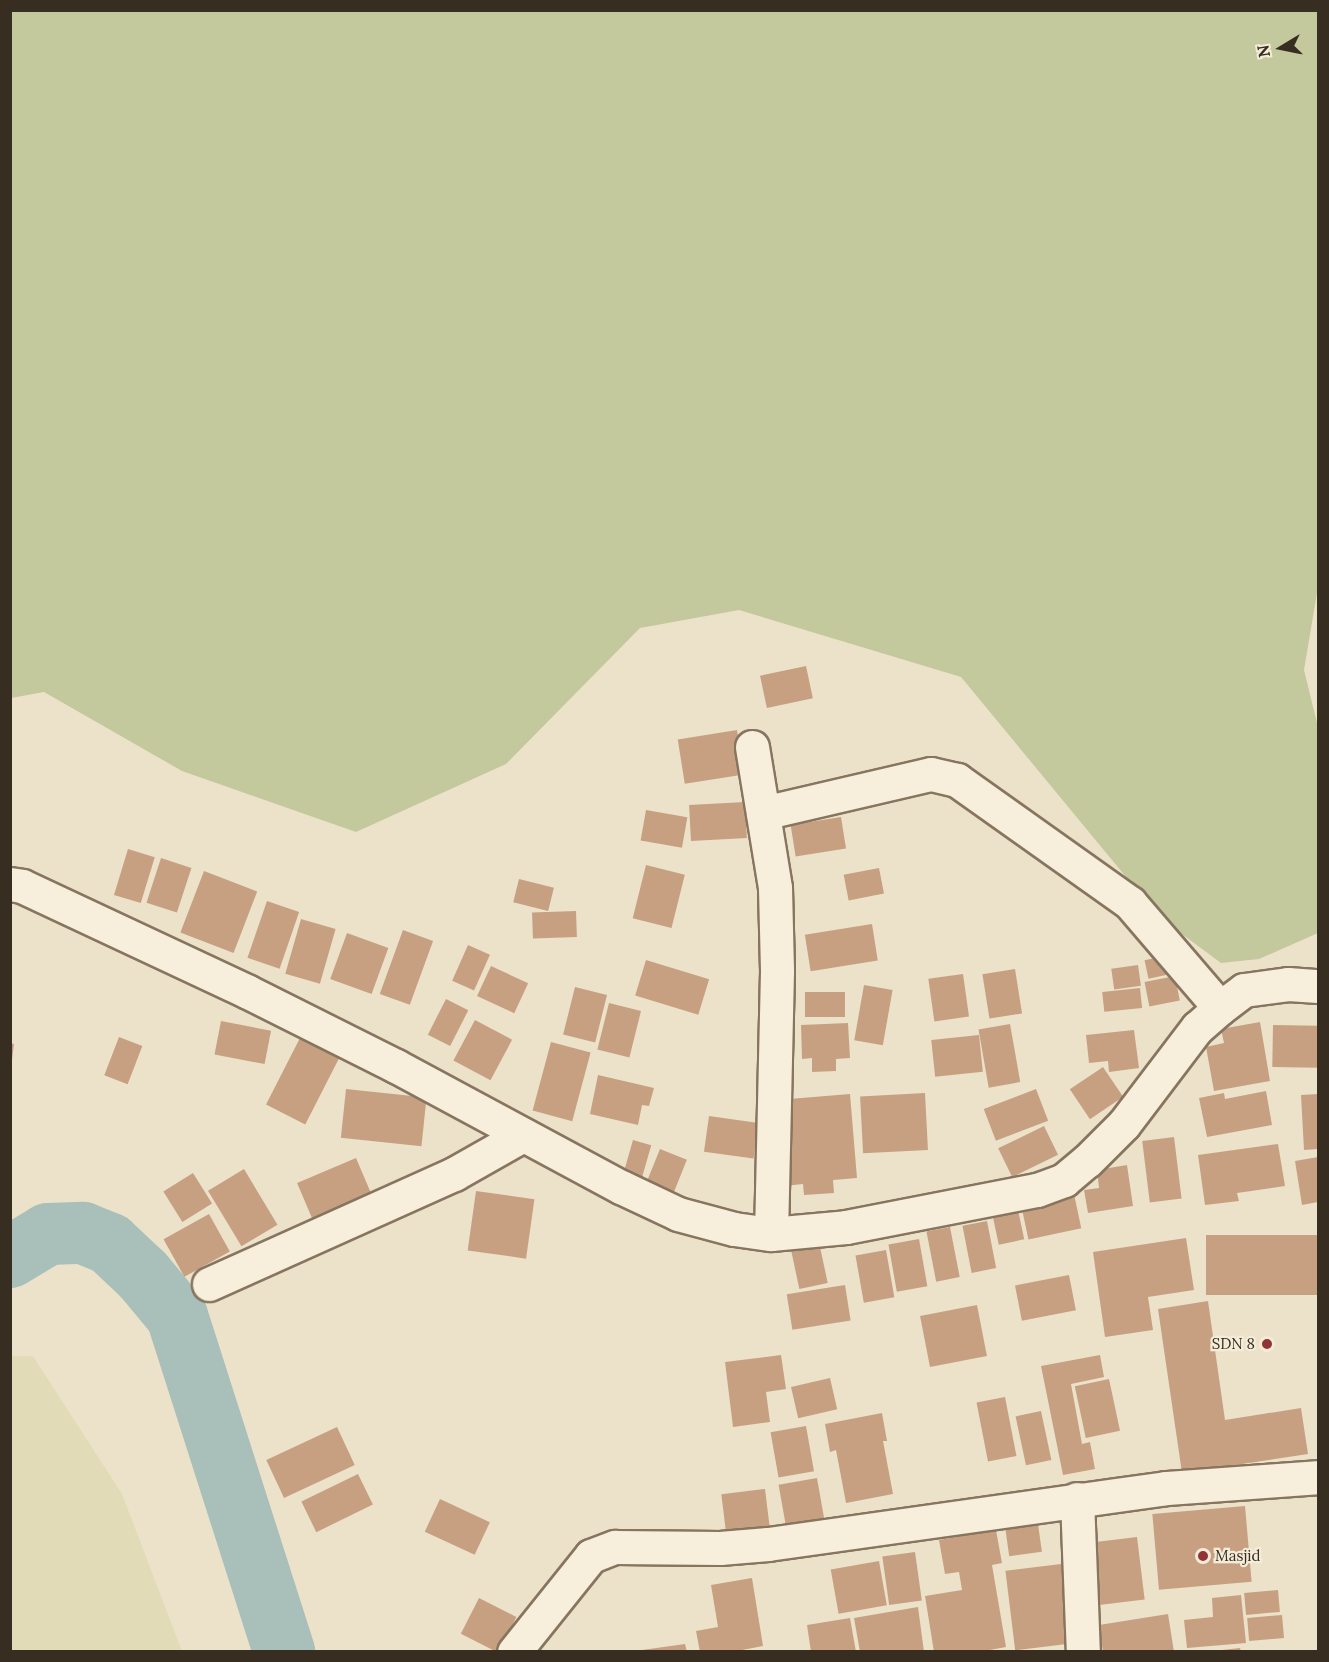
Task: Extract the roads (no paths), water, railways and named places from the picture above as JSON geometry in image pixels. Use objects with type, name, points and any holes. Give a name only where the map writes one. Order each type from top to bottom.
[{"type":"street","points":[[752,747],[776,888],[777,971],[771,1234]]},
{"type":"street","points":[[763,813],[931,774],[957,780],[1130,903],[1220,1008]]},
{"type":"street","points":[[10,884],[21,886],[248,992],[396,1066],[523,1135],[678,1214],[734,1229],[771,1234],[858,1224],[1037,1190],[1064,1180],[1087,1161],[1124,1124],[1197,1028],[1220,1008],[1244,990],[1288,984],[1318,986]]},
{"type":"street","points":[[209,1284],[454,1174],[523,1135]]},
{"type":"street","points":[[514,1652],[591,1556],[615,1547],[720,1548],[768,1544],[1166,1488],[1318,1477]]},
{"type":"street","points":[[1077,1499],[1083,1652]]},
{"type":"waterway","points":[[10,1257],[48,1234],[83,1233],[110,1244],[143,1275],[177,1316],[284,1652]]},
{"type":"place","name":"SDN 8","points":[[1267,1344]]},
{"type":"place","name":"Masjid","points":[[1203,1556]]}]
